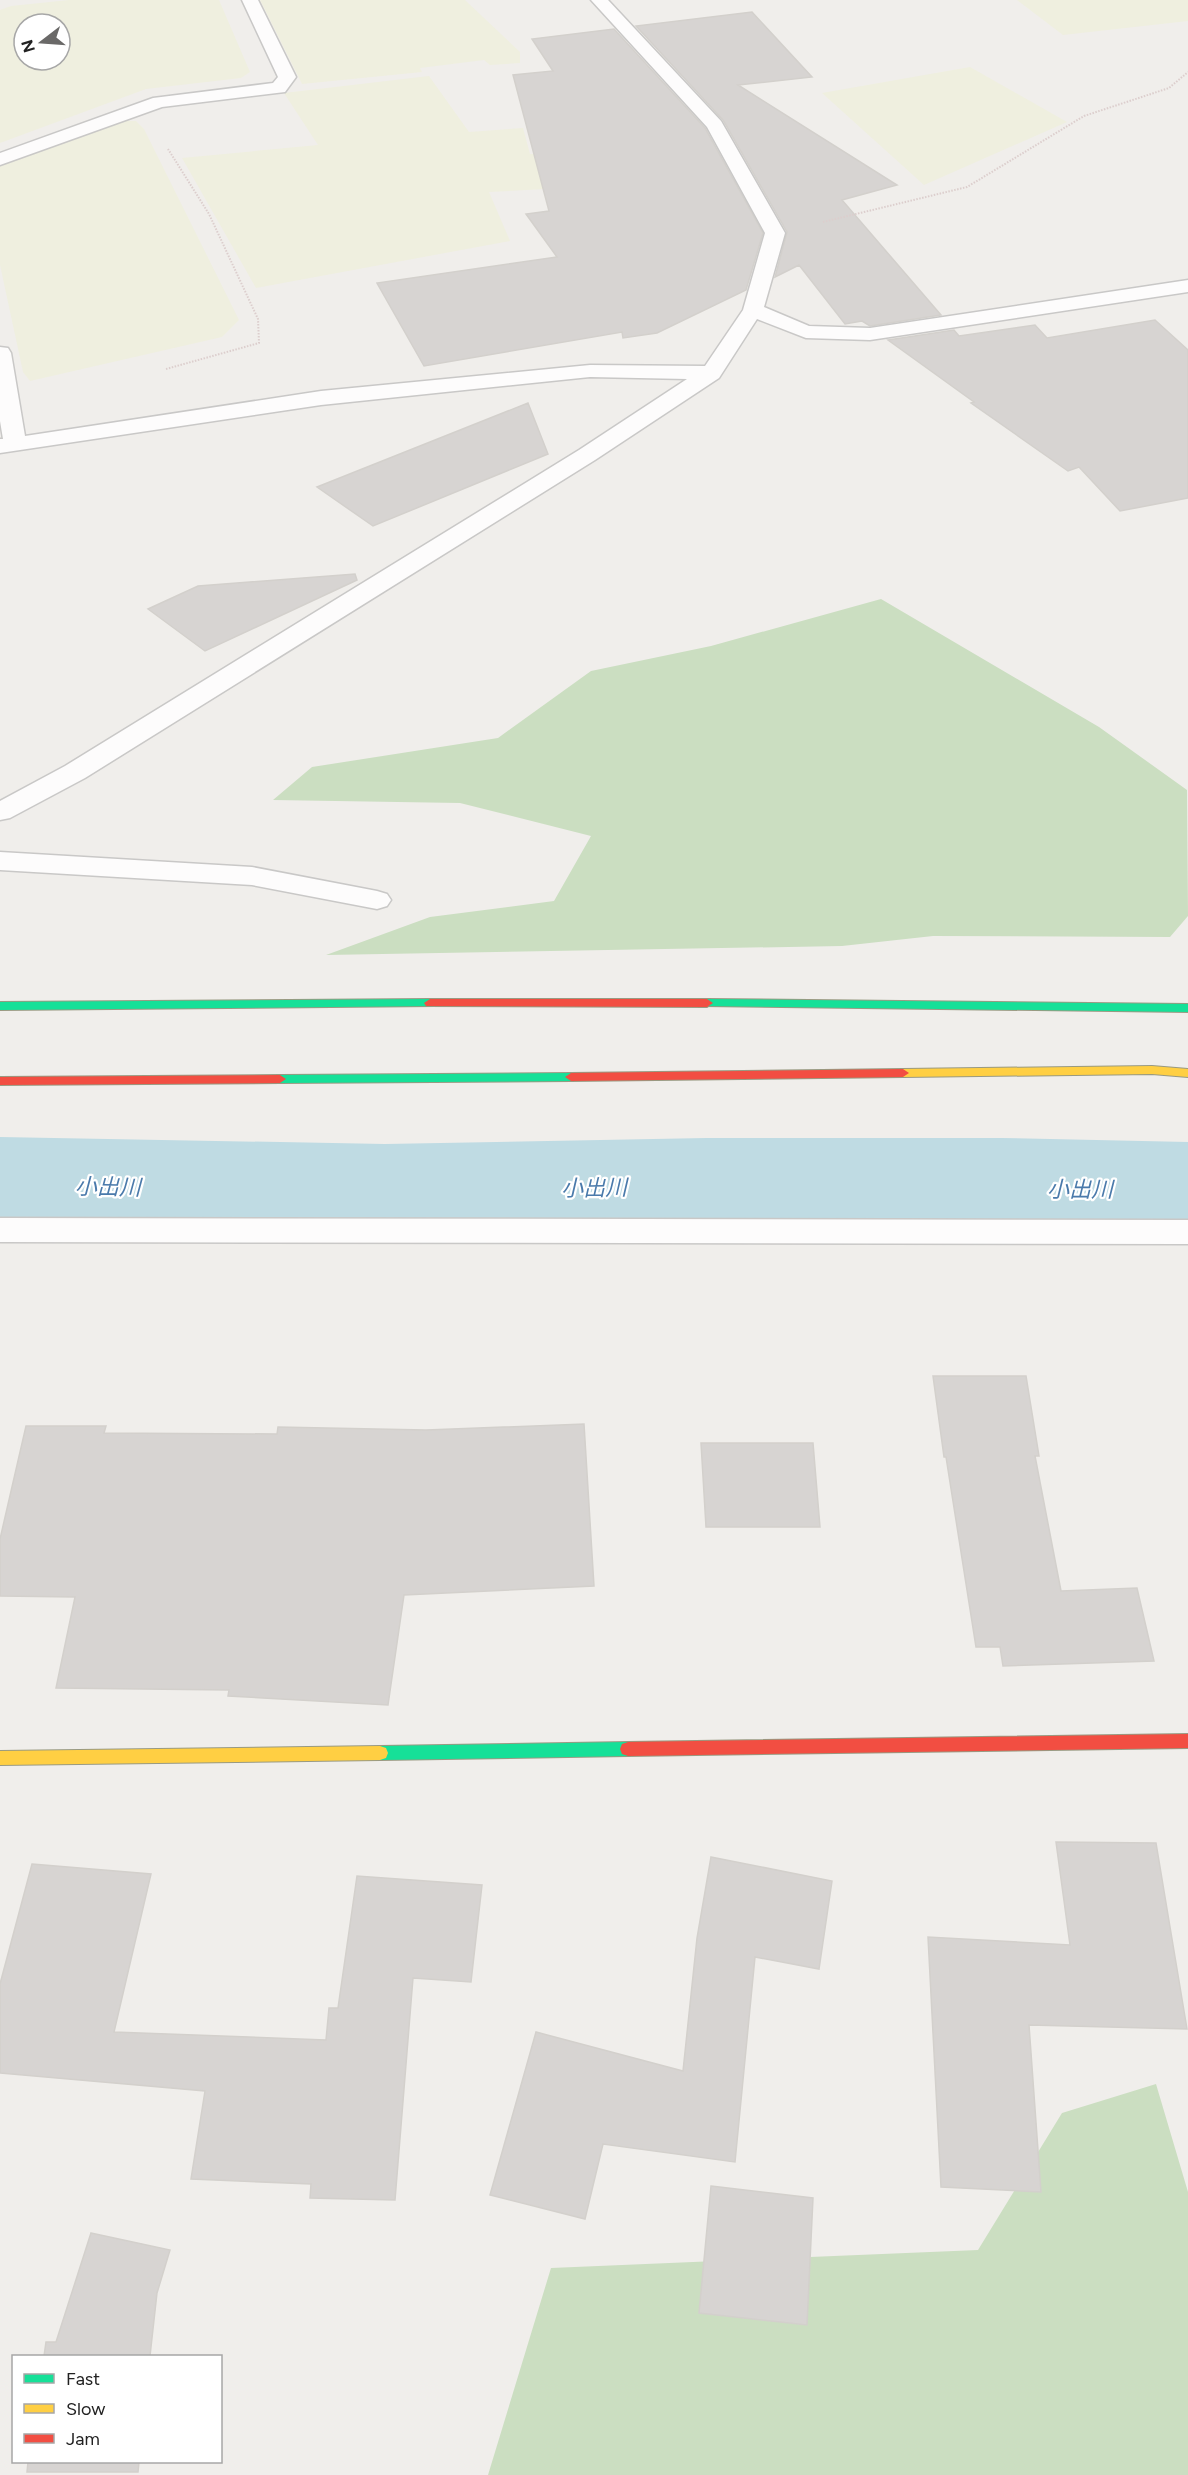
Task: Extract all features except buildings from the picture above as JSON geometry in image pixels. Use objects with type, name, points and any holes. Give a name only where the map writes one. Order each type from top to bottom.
[{"type":"street","points":[[0,159],[159,102],[279,88],[287,77],[250,0]]},
{"type":"street","points":[[0,812],[105,754],[587,455],[711,373],[753,309],[775,233],[715,125],[599,0]]},
{"type":"street","points":[[753,309],[806,332],[870,334],[1188,286]]},
{"type":"street","points":[[0,353],[7,445],[321,398],[590,371],[711,373]]},
{"type":"street","points":[[0,861],[252,876],[377,900]]},
{"type":"street","points":[[0,1006],[711,1003],[993,1004],[1188,1008]]},
{"type":"street","points":[[0,1081],[633,1077],[1152,1070],[1188,1073]]},
{"type":"street","points":[[0,1230],[1188,1232]]},
{"type":"street","points":[[0,1758],[1188,1741]]},
{"type":"path","points":[[775,233],[967,187],[1084,116],[1169,88],[1188,72]]},
{"type":"path","points":[[135,110],[149,120],[209,214],[258,319],[259,343],[164,370]]},
{"type":"green space","points":[[69,0],[219,0],[250,72],[241,78],[146,89],[0,143],[0,10],[11,6]]},
{"type":"green space","points":[[260,0],[465,0],[520,52],[520,63],[490,65],[484,60],[420,68],[422,72],[302,84]]},
{"type":"green space","points":[[1017,0],[1188,0],[1188,21],[1063,35]]},
{"type":"green space","points":[[970,67],[1067,122],[924,185],[822,93]]},
{"type":"green space","points":[[429,76],[469,132],[523,128],[530,154],[698,152],[713,180],[489,192],[510,241],[256,288],[182,158],[318,145],[284,93]]},
{"type":"green space","points":[[123,121],[136,121],[144,129],[239,320],[222,337],[30,381],[23,372],[0,265],[0,166]]},
{"type":"green space","points":[[881,599],[1099,727],[1187,790],[1188,916],[1170,937],[933,936],[842,946],[326,955],[430,917],[554,901],[591,836],[460,803],[273,800],[312,767],[498,738],[591,671],[711,646]]},
{"type":"green space","points":[[1156,2084],[1188,2192],[1188,2475],[488,2475],[551,2268],[978,2250],[1062,2113]]},
{"type":"waterway","name":"小出川","points":[[0,1185],[385,1192],[706,1186],[1002,1186],[1188,1190]]},
{"type":"traffic: fast","points":[[0,1006],[430,1003]]},
{"type":"traffic: fast","points":[[707,1003],[1188,1008]]},
{"type":"traffic: fast","points":[[280,1079],[571,1077]]},
{"type":"traffic: fast","points":[[380,1753],[628,1749]]},
{"type":"traffic: slow","points":[[903,1073],[1152,1070],[1188,1073]]},
{"type":"traffic: slow","points":[[0,1758],[380,1753]]},
{"type":"traffic: jam","points":[[430,1003],[707,1003]]},
{"type":"traffic: jam","points":[[571,1077],[903,1073]]},
{"type":"traffic: jam","points":[[0,1081],[280,1079]]},
{"type":"traffic: jam","points":[[628,1749],[1188,1741]]}]
